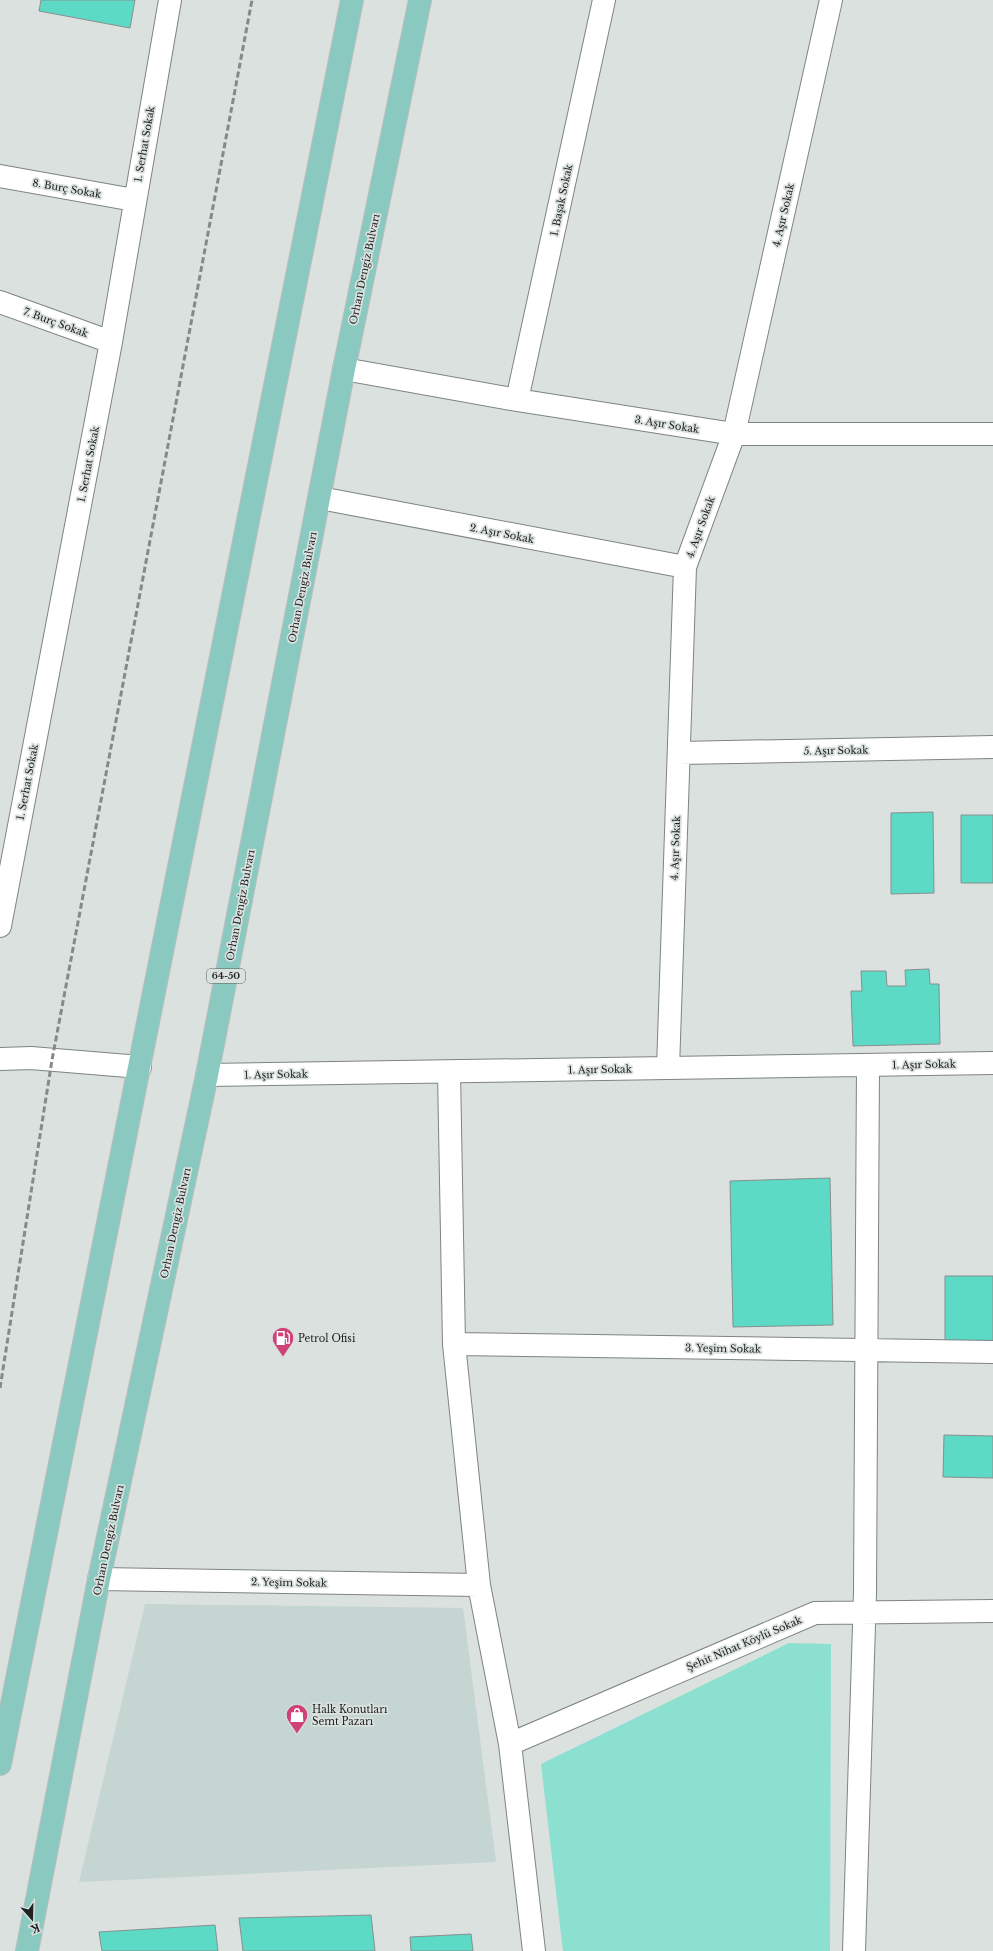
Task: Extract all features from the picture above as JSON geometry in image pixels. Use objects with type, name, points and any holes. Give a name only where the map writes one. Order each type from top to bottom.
[{"type":"main road","points":[[0,1764],[352,0]]},
{"type":"main road","name":"Orhan Dengiz Bulvarı","points":[[27,1951],[99,1579],[207,1076],[344,369],[420,0]]},
{"type":"street","name":"1. Serhat Sokak","points":[[0,926],[111,342],[134,200],[170,0]]},
{"type":"street","name":"1. Başak Sokak","points":[[517,400],[604,0]]},
{"type":"street","name":"4. Aşır Sokak","points":[[668,1068],[685,567],[734,434],[832,0]]},
{"type":"street","name":"8. Burç Sokak","points":[[0,176],[134,200]]},
{"type":"street","name":"7. Burç Sokak","points":[[0,302],[111,342]]},
{"type":"street","name":"3. Aşır Sokak","points":[[344,369],[517,400],[734,434],[993,434]]},
{"type":"street","name":"2. Aşır Sokak","points":[[320,498],[685,567]]},
{"type":"street","name":"5. Aşır Sokak","points":[[678,753],[993,747]]},
{"type":"street","points":[[0,1059],[30,1058],[140,1067]]},
{"type":"street","name":"1. Aşır Sokak","points":[[207,1076],[993,1063]]},
{"type":"street","points":[[854,1951],[864,1612],[868,1065]]},
{"type":"street","points":[[449,1072],[454,1344],[479,1585],[510,1744],[534,1951]]},
{"type":"street","name":"3. Yeşim Sokak","points":[[454,1344],[993,1352]]},
{"type":"street","name":"2. Yeşim Sokak","points":[[99,1579],[479,1585]]},
{"type":"street","name":"Şehit Nihat Köylü Sokak","points":[[510,1744],[815,1613],[993,1611]]},
{"type":"shaded area","name":"Halk Konutları Semt Pazarı","points":[[145,1604],[463,1608],[496,1862],[79,1882]]},
{"type":"green space","points":[[789,1643],[831,1644],[830,1951],[563,1951],[541,1764]]},
{"type":"building","points":[[41,0],[135,0],[130,28],[39,11]]},
{"type":"building","points":[[933,812],[934,893],[891,894],[891,813]]},
{"type":"building","points":[[961,815],[993,815],[993,883],[961,883]]},
{"type":"building","points":[[929,969],[930,984],[939,984],[940,1044],[853,1046],[851,991],[862,991],[861,971],[886,971],[887,986],[906,986],[905,970]]},
{"type":"building","points":[[830,1178],[833,1325],[733,1327],[730,1181]]},
{"type":"building","points":[[945,1276],[993,1276],[993,1346],[945,1346]]},
{"type":"building","points":[[944,1435],[993,1436],[993,1478],[943,1477]]},
{"type":"building","points":[[371,1915],[375,1951],[243,1951],[239,1918]]},
{"type":"building","points":[[215,1925],[218,1951],[102,1951],[99,1932]]},
{"type":"building","points":[[471,1934],[473,1951],[411,1951],[410,1937]]},
{"type":"railway","points":[[0,1388],[52,1060],[252,0]]},
{"type":"place","name":"Petrol Ofisi","points":[[283,1358]]},
{"type":"place","name":"Halk Konutları Semt Pazarı","points":[[297,1734]]}]
